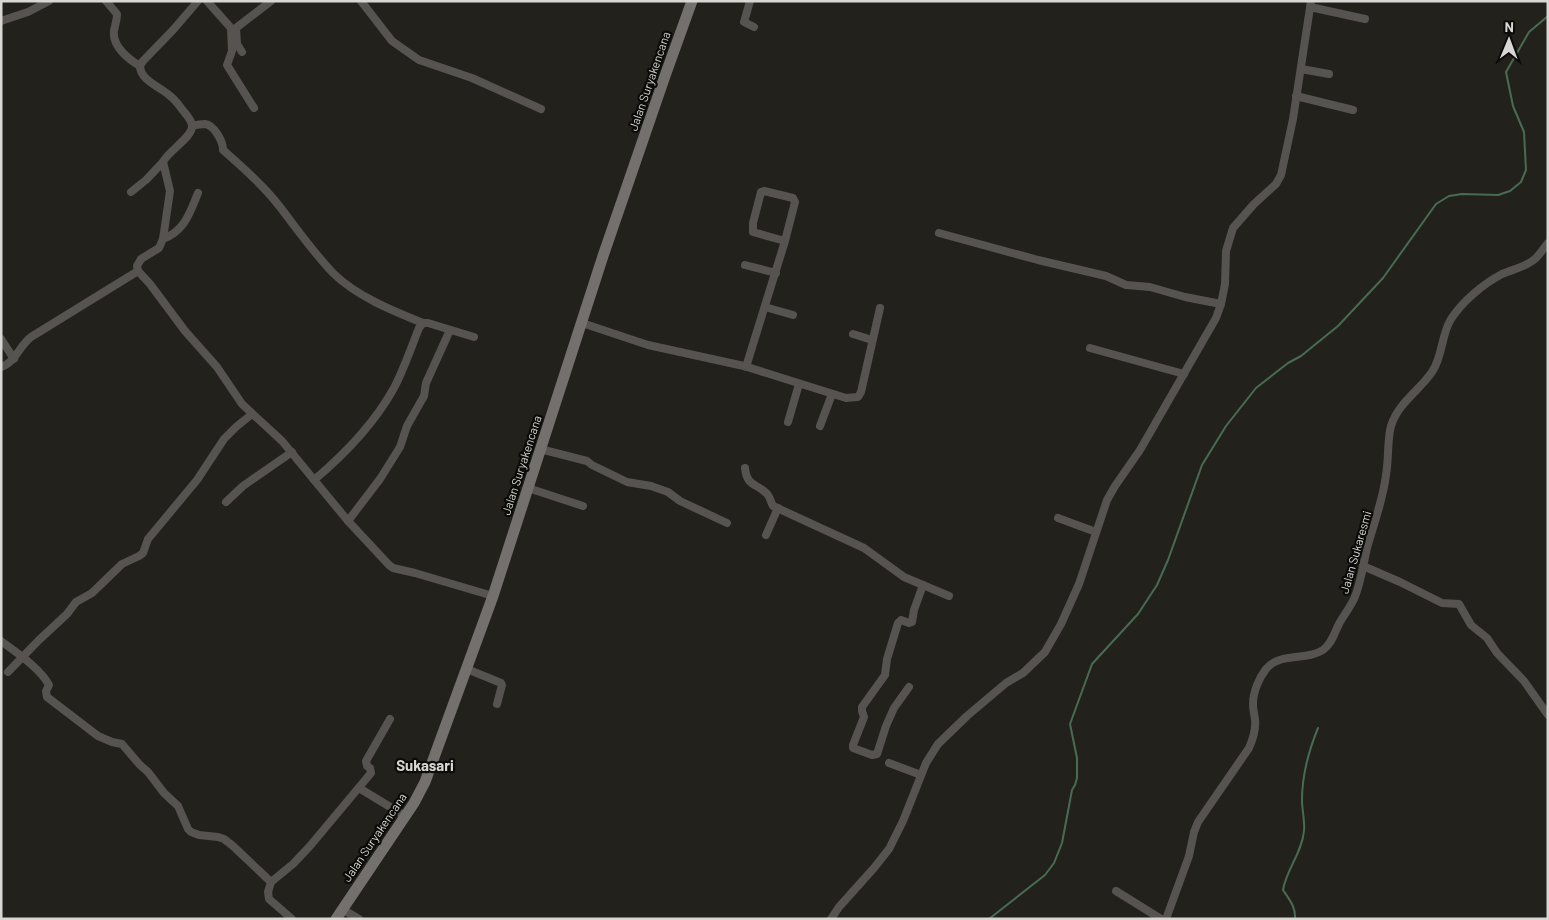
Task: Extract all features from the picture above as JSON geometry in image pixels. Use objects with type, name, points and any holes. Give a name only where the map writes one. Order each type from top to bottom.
[{"type":"street","points":[[1,21],[28,12],[49,1]]},
{"type":"street","points":[[106,1],[117,14],[114,38],[120,50],[140,66],[142,74],[176,102],[190,119],[192,126],[192,130],[163,162],[146,180],[131,192]]},
{"type":"street","points":[[140,66],[198,1]]},
{"type":"street","points":[[208,1],[231,28],[232,51],[227,65],[254,108]]},
{"type":"street","points":[[242,52],[237,44],[236,28],[271,1]]},
{"type":"street","points":[[361,1],[392,41],[419,60],[472,78],[541,109]]},
{"type":"street","name":"Jalan Suryakencana","points":[[339,914],[414,803],[425,782],[493,596],[658,94],[692,1]]},
{"type":"street","points":[[750,1],[744,22],[754,27]]},
{"type":"street","points":[[831,919],[889,849],[932,752],[945,736],[996,691],[1023,672],[1045,652],[1062,624],[1080,584],[1107,500],[1140,450],[1211,328],[1221,304],[1225,284],[1226,250],[1233,228],[1279,180],[1301,69],[1311,4],[1365,19]]},
{"type":"street","points":[[1301,69],[1330,74]]},
{"type":"street","points":[[1296,96],[1353,110]]},
{"type":"street","points":[[192,126],[204,124],[212,127],[222,143],[222,150],[250,175],[279,206],[334,273],[352,288],[394,312],[423,323],[428,322],[474,337]]},
{"type":"street","points":[[163,162],[170,191],[163,238],[159,248],[141,259],[137,266],[138,270],[185,332],[211,360],[242,404],[276,434],[348,521],[393,568],[493,596]]},
{"type":"street","points":[[746,367],[786,241],[795,200],[764,191],[761,192],[753,223],[753,232],[786,241]]},
{"type":"street","points":[[163,238],[172,236],[186,222],[198,193]]},
{"type":"street","points":[[939,233],[1106,276],[1126,285],[1150,287],[1185,297],[1221,304]]},
{"type":"street","name":"Jalan Sukaresmi","points":[[1166,919],[1189,856],[1198,822],[1252,741],[1255,720],[1253,710],[1255,691],[1265,671],[1268,666],[1280,659],[1309,655],[1324,650],[1354,599],[1384,488],[1387,473],[1389,437],[1397,412],[1433,371],[1450,320],[1458,310],[1471,296],[1487,284],[1501,275],[1528,264],[1548,244]]},
{"type":"street","points":[[745,265],[776,273]]},
{"type":"street","points":[[1,367],[10,364],[32,337],[138,270]]},
{"type":"street","points":[[765,307],[793,315]]},
{"type":"street","points":[[582,323],[648,345],[746,367],[846,398],[858,397],[861,392],[880,308]]},
{"type":"street","points":[[314,480],[329,468],[371,424],[394,387],[419,328],[423,323]]},
{"type":"street","points":[[348,521],[380,479],[400,447],[408,426],[424,396],[426,383],[450,330]]},
{"type":"street","points":[[852,334],[872,340]]},
{"type":"street","points":[[1,339],[14,358]]},
{"type":"street","points":[[1090,348],[1184,374]]},
{"type":"street","points":[[788,422],[799,384]]},
{"type":"street","points":[[820,426],[832,394]]},
{"type":"street","points":[[8,672],[68,614],[76,602],[92,593],[122,564],[143,552],[148,539],[197,480],[224,439],[252,414]]},
{"type":"street","points":[[540,449],[587,461],[627,482],[668,492],[680,501],[727,523]]},
{"type":"street","points":[[226,502],[243,486],[292,452]]},
{"type":"street","points":[[745,468],[748,479],[754,486],[769,496],[771,504],[864,548],[904,577],[948,596]]},
{"type":"street","points":[[528,488],[583,506]]},
{"type":"street","points":[[766,535],[778,508]]},
{"type":"street","points":[[1058,518],[1096,532]]},
{"type":"street","points":[[1363,566],[1442,603],[1459,604],[1471,625],[1486,638],[1497,653],[1524,681],[1548,715]]},
{"type":"street","points":[[909,687],[894,708],[877,754],[872,755],[853,748],[864,717],[862,707],[885,675],[886,659],[898,623],[901,620],[909,623],[912,622],[914,610],[923,585]]},
{"type":"street","points":[[1,642],[23,656],[47,682],[49,685],[47,697],[98,736],[122,744],[148,772],[164,793],[178,806],[191,832],[224,839],[271,882]]},
{"type":"street","points":[[466,669],[501,683],[497,704]]},
{"type":"street","points":[[292,919],[269,899],[268,892],[271,882],[293,864],[310,846],[371,773],[366,760],[390,719]]},
{"type":"street","points":[[889,763],[921,775]]},
{"type":"street","points":[[359,788],[405,816]]},
{"type":"street","points":[[1116,891],[1161,919]]},
{"type":"street","points":[[339,914],[359,919]]},
{"type":"waterway","points":[[989,919],[1045,875],[1054,863],[1062,843],[1072,790],[1077,778],[1077,758],[1070,724],[1092,664],[1138,614],[1157,585],[1168,560],[1202,465],[1226,426],[1256,388],[1288,363],[1301,356],[1338,326],[1383,278],[1436,204],[1449,196],[1462,194],[1498,195],[1510,191],[1521,182],[1526,170],[1524,132],[1513,106],[1506,72],[1529,32],[1548,16]]},
{"type":"waterway","points":[[1295,919],[1293,907],[1283,890],[1287,875],[1303,839],[1303,782],[1309,754],[1318,728]]},
{"type":"district","name":"Sukasari","points":[[425,765]]}]
